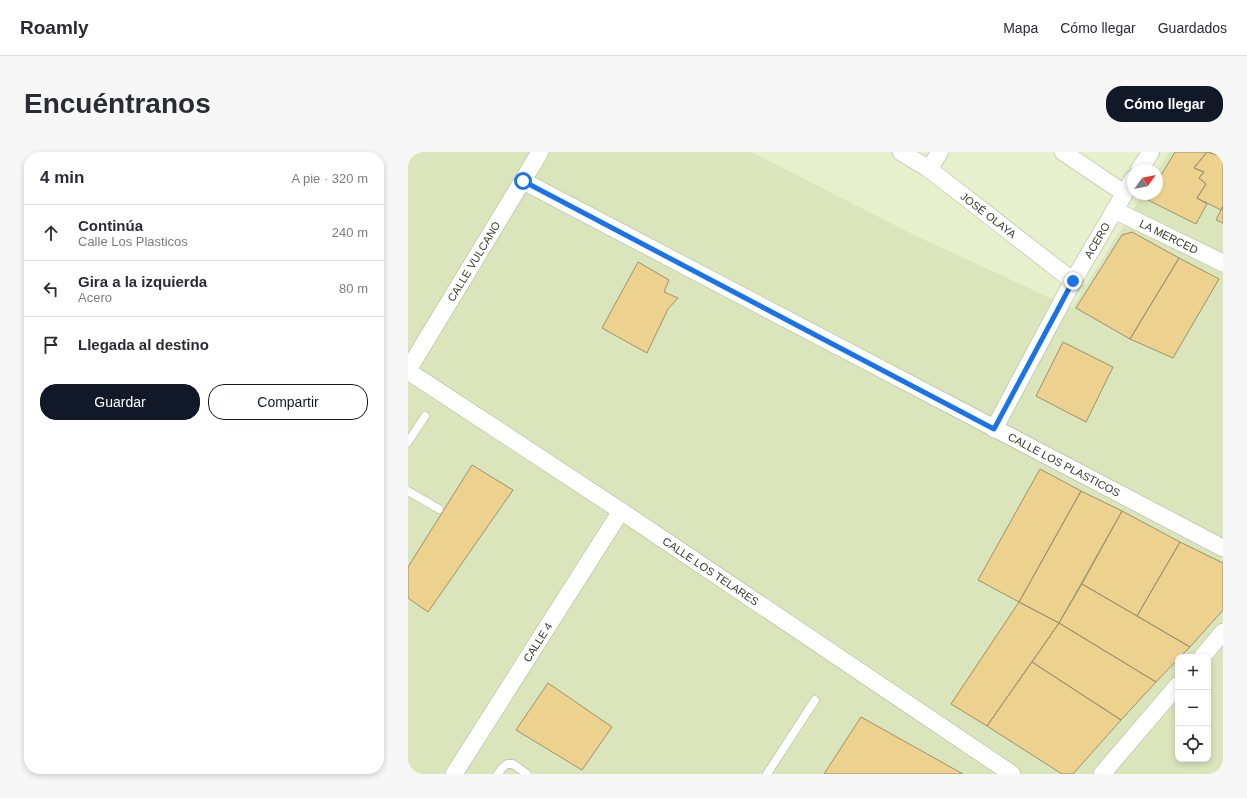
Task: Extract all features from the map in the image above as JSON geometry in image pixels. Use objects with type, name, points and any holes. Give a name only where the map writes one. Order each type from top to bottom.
[{"type":"street","name":"CALLE VULCANO","points":[[408,370],[540,152]]},
{"type":"street","name":"JOSÉ OLAYA","points":[[901,152],[929,169],[1073,281]]},
{"type":"street","points":[[929,169],[940,152]]},
{"type":"street","points":[[1063,152],[1124,194]]},
{"type":"street","points":[[1143,164],[1151,152]]},
{"type":"street","name":"CALLE LOS PLASTICOS","points":[[523,181],[1223,548]]},
{"type":"street","name":"ACERO","points":[[994,429],[1073,281],[1127,189]]},
{"type":"street","name":"LA MERCED","points":[[1114,210],[1223,263]]},
{"type":"street","name":"CALLE LOS TELARES","points":[[408,370],[1012,774]]},
{"type":"street","name":"CALLE 4","points":[[454,774],[621,512]]},
{"type":"street","points":[[1205,654],[1223,632]]},
{"type":"street","points":[[1102,774],[1175,689]]},
{"type":"lane","points":[[408,442],[425,416]]},
{"type":"lane","points":[[408,491],[439,509]]},
{"type":"lane","points":[[766,774],[815,700]]},
{"type":"lane","points":[[498,774],[507,764],[513,764],[527,774]]},
{"type":"shaded area","points":[[408,152],[751,152],[914,235],[1072,308],[1139,200],[1163,200],[1162,164],[1169,152],[1223,152],[1223,774],[408,774]]},
{"type":"building","points":[[1175,152],[1207,152],[1194,168],[1204,172],[1199,178],[1206,184],[1197,198],[1207,204],[1196,224],[1148,200],[1163,200],[1163,172]]},
{"type":"building","points":[[1207,152],[1223,157],[1223,206],[1221,210],[1197,198],[1206,184],[1199,178],[1204,172],[1194,168]]},
{"type":"building","points":[[1209,152],[1223,152],[1223,157]]},
{"type":"building","points":[[1223,206],[1223,223],[1216,220]]},
{"type":"building","points":[[1132,232],[1179,258],[1130,339],[1076,308],[1122,235]]},
{"type":"building","points":[[1179,258],[1219,279],[1173,358],[1130,339]]},
{"type":"building","points":[[638,262],[669,280],[664,292],[678,298],[668,309],[647,353],[602,328]]},
{"type":"building","points":[[1063,342],[1113,367],[1086,422],[1036,396]]},
{"type":"building","points":[[472,465],[513,490],[428,612],[408,598],[408,567]]},
{"type":"building","points":[[1040,469],[1081,491],[1019,602],[978,580]]},
{"type":"building","points":[[1081,491],[1122,511],[1059,623],[1019,602]]},
{"type":"building","points":[[1122,511],[1180,542],[1137,616],[1082,584]]},
{"type":"building","points":[[1180,542],[1223,563],[1223,610],[1190,647],[1137,616]]},
{"type":"building","points":[[1082,584],[1190,647],[1183,654],[1175,654],[1175,662],[1156,682],[1059,623]]},
{"type":"building","points":[[1019,602],[1059,623],[987,726],[951,704]]},
{"type":"building","points":[[1059,623],[1156,682],[1121,720],[1032,662]]},
{"type":"building","points":[[1032,662],[1121,720],[1073,774],[1062,774],[987,726]]},
{"type":"building","points":[[548,683],[612,727],[582,770],[516,730]]},
{"type":"building","points":[[861,717],[963,774],[824,774]]},
{"type":"route","points":[[523,181],[994,429],[1073,281]]}]
